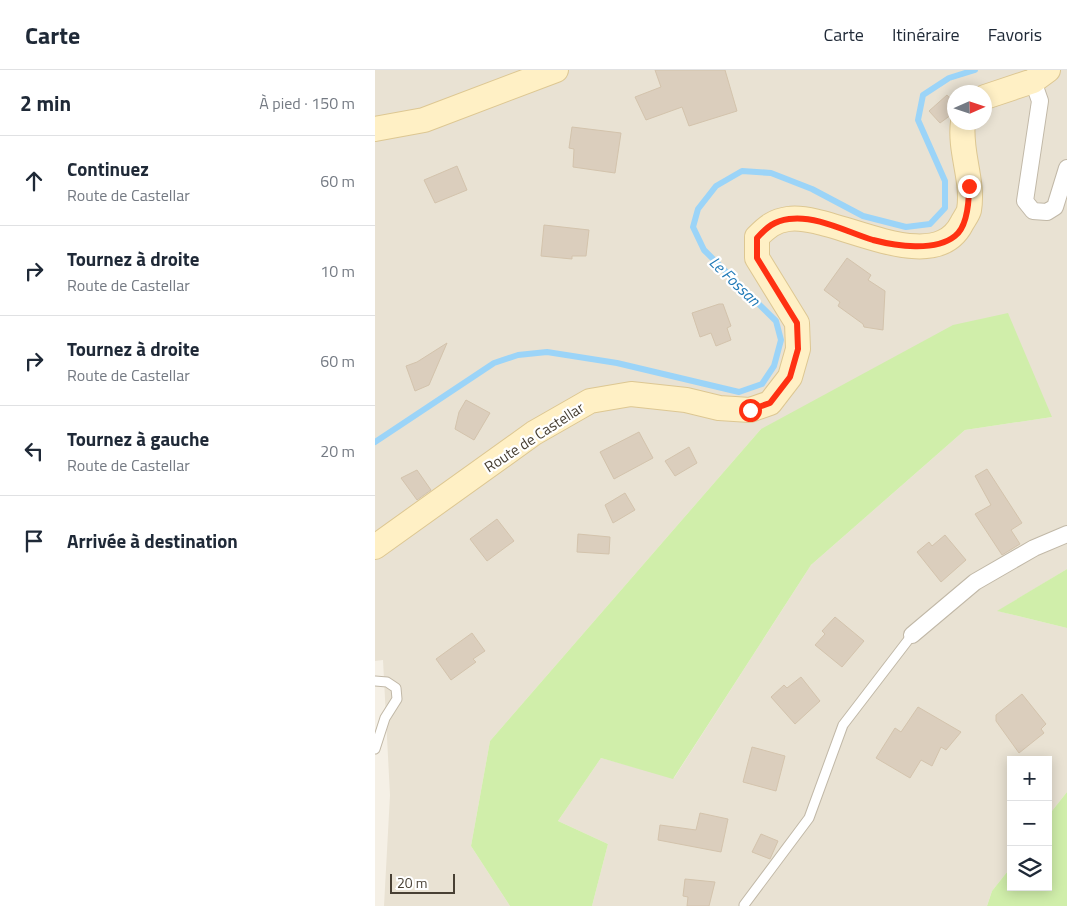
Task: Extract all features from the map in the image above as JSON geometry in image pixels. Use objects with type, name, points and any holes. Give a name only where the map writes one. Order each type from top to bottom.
[{"type":"street","points":[[375,129],[423,120],[556,70]]},
{"type":"street","points":[[992,94],[1041,76],[1025,201],[1033,211],[1047,212],[1055,207],[1067,168]]},
{"type":"street","name":"Route de Castellar","points":[[375,547],[534,433],[590,401],[631,394],[686,400],[719,408],[750,410],[770,403],[790,377],[798,349],[797,323],[757,258],[757,238],[769,224],[790,219],[813,220],[875,240],[913,246],[939,244],[956,236],[969,210],[969,186],[961,138],[962,130]]},
{"type":"street","points":[[911,635],[975,582],[1034,548],[1067,534]]},
{"type":"lane","points":[[744,905],[809,818],[843,724],[911,635]]},
{"type":"lane","points":[[375,681],[387,682],[397,688],[397,699],[385,718],[375,749]]},
{"type":"shaded area","points":[[375,70],[1067,70],[1067,569],[998,611],[1067,628],[1067,792],[1052,811],[1052,756],[1007,756],[1007,872],[992,891],[987,906],[592,906],[608,844],[558,821],[601,758],[674,778],[811,565],[965,430],[1052,417],[761,429],[490,741],[471,846],[510,906],[384,906],[390,795],[383,660],[375,661]]},
{"type":"green space","points":[[1008,313],[1052,417],[965,430],[811,565],[673,779],[601,758],[558,821],[608,844],[592,906],[510,906],[471,846],[490,741],[761,429],[953,325]]},
{"type":"green space","points":[[1067,569],[1067,628],[997,611]]},
{"type":"green space","points":[[1067,792],[1067,906],[987,906],[992,891],[1007,872],[1007,891],[1052,891],[1052,811]]},
{"type":"building","points":[[655,70],[725,70],[737,111],[689,126],[682,107],[646,120],[635,97],[661,87]]},
{"type":"building","points":[[947,95],[947,118],[940,123],[929,111]]},
{"type":"building","points":[[572,127],[621,133],[615,173],[573,167],[574,149],[569,148]]},
{"type":"building","points":[[457,166],[467,190],[435,203],[424,180]]},
{"type":"building","points":[[544,225],[589,230],[586,256],[572,256],[572,259],[541,256]]},
{"type":"building","points":[[847,258],[871,275],[868,280],[885,291],[883,330],[864,327],[863,324],[838,306],[840,302],[824,290]]},
{"type":"building","points":[[723,304],[731,326],[727,328],[731,340],[716,346],[711,333],[700,337],[692,313]]},
{"type":"building","points":[[447,343],[429,385],[415,391],[406,366],[417,362]]},
{"type":"building","points":[[466,400],[490,413],[474,440],[455,429],[459,412]]},
{"type":"building","points":[[639,432],[653,458],[614,479],[600,452]]},
{"type":"building","points":[[689,447],[697,463],[675,476],[665,461]]},
{"type":"building","points":[[987,469],[1022,523],[1011,530],[1020,544],[1002,555],[975,514],[991,505],[975,476]]},
{"type":"building","points":[[417,470],[431,490],[417,500],[401,478]]},
{"type":"building","points":[[625,493],[635,510],[613,523],[605,505]]},
{"type":"building","points":[[497,519],[514,541],[487,561],[470,539]]},
{"type":"building","points":[[578,534],[610,537],[609,554],[577,552]]},
{"type":"building","points":[[945,535],[966,560],[941,582],[917,552],[929,542],[932,546]]},
{"type":"building","points":[[835,617],[864,641],[842,667],[815,645],[825,634],[822,631]]},
{"type":"building","points":[[472,633],[485,651],[473,659],[476,662],[451,680],[436,659]]},
{"type":"building","points":[[801,677],[820,701],[795,724],[771,697],[784,685],[787,688]]},
{"type":"building","points":[[1022,694],[1046,724],[1041,729],[1044,733],[1019,753],[996,721],[996,715]]},
{"type":"building","points":[[918,707],[961,732],[946,750],[941,747],[932,766],[921,760],[910,778],[876,758],[895,728],[901,732]]},
{"type":"building","points":[[752,747],[785,756],[776,791],[743,782]]},
{"type":"building","points":[[700,813],[728,819],[721,852],[658,840],[660,825],[696,830]]},
{"type":"building","points":[[761,834],[778,841],[770,859],[752,852]]},
{"type":"building","points":[[685,879],[715,882],[709,906],[687,906],[688,897],[683,896]]},
{"type":"waterway","name":"Le Fossan","points":[[375,442],[494,363],[518,355],[547,352],[617,363],[739,392],[762,384],[774,366],[781,340],[776,321],[704,250],[693,227],[698,209],[716,186],[742,171],[771,173],[812,189],[863,216],[906,227],[930,224],[945,208],[945,181],[918,120],[923,95],[949,78],[975,70]]},
{"type":"route","points":[[750,410],[770,403],[790,377],[798,349],[797,323],[783,298],[766,276],[757,258],[757,238],[769,224],[790,219],[813,220],[875,240],[913,246],[939,244],[956,236],[969,210],[969,186]]}]
